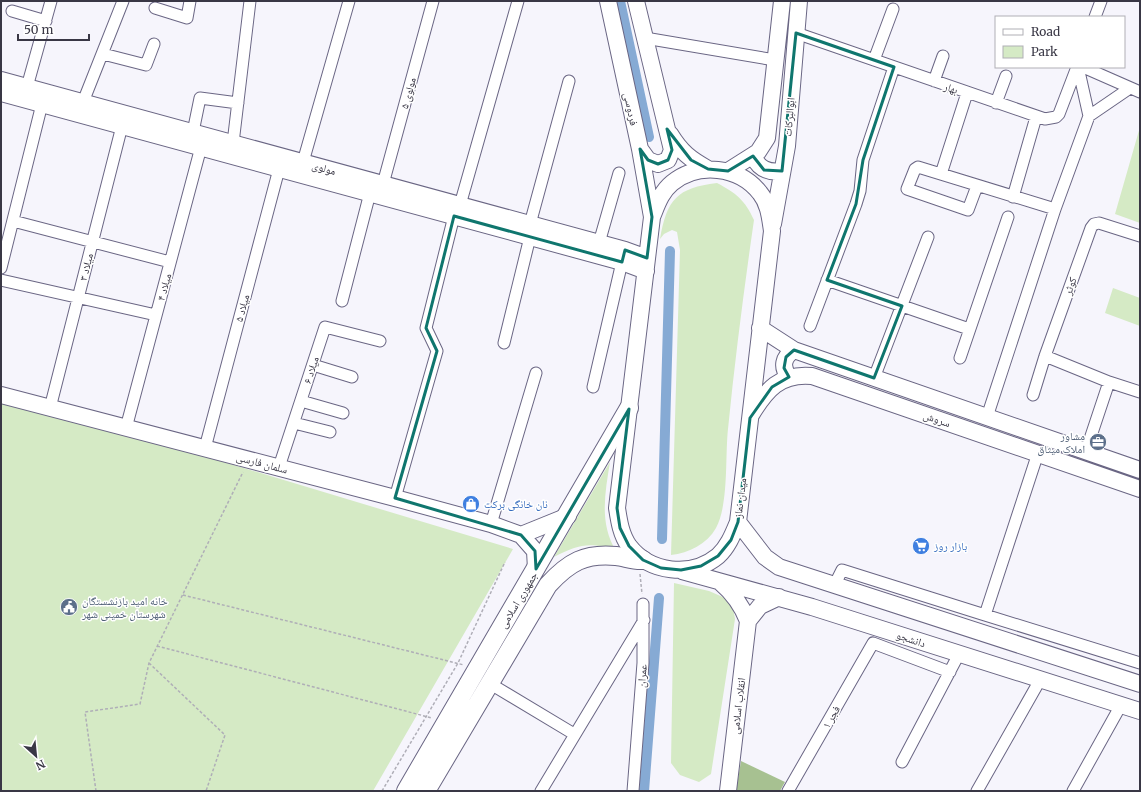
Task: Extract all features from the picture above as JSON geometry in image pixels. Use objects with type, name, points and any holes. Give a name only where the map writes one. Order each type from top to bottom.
[{"type":"main road","name":"جمهوری اسلامی","points":[[406,791],[568,516],[629,408]]},
{"type":"main road","name":"جمهوری اسلامی","points":[[431,783],[548,585],[559,573],[573,562],[590,556],[615,556],[641,560]]},
{"type":"main road","points":[[420,767],[431,783]]},
{"type":"street","points":[[27,87],[51,1]]},
{"type":"street","points":[[83,102],[123,1]]},
{"type":"street","points":[[155,8],[187,18],[190,1]]},
{"type":"street","points":[[233,143],[250,1]]},
{"type":"street","points":[[303,162],[349,1]]},
{"type":"street","name":"مولوی ۵","points":[[342,300],[433,1]]},
{"type":"street","points":[[395,498],[437,351],[426,328],[457,211],[518,1]]},
{"type":"street","name":"فردوسی","points":[[608,1],[640,149],[652,217]]},
{"type":"street","points":[[636,1],[672,150],[668,160],[658,164],[648,160],[640,149]]},
{"type":"street","name":"ابوالبرکات","points":[[728,171],[758,152],[767,138],[782,1]]},
{"type":"street","name":"ابوالبرکات","points":[[772,231],[787,146],[799,1]]},
{"type":"street","points":[[1096,16],[1101,1]]},
{"type":"street","points":[[874,60],[894,9]]},
{"type":"street","points":[[12,11],[46,21]]},
{"type":"street","name":"بهار","points":[[796,33],[1036,117],[1050,119],[1059,114],[1078,68]]},
{"type":"street","points":[[645,38],[775,60]]},
{"type":"street","points":[[103,54],[146,65],[154,44]]},
{"type":"street","points":[[934,81],[943,56]]},
{"type":"street","points":[[810,326],[856,204],[860,191],[863,160],[894,67]]},
{"type":"street","points":[[987,417],[1055,209],[1089,116],[1078,68]]},
{"type":"street","points":[[1085,68],[1135,90]]},
{"type":"street","points":[[996,103],[1006,76]]},
{"type":"street","name":"مولوی","points":[[1,80],[233,143],[279,169],[376,189],[624,256]]},
{"type":"street","points":[[504,343],[530,230],[569,81]]},
{"type":"street","points":[[1089,116],[1135,90]]},
{"type":"street","name":"مولوی","points":[[1,93],[201,147],[303,162],[376,189]]},
{"type":"street","points":[[941,174],[967,93]]},
{"type":"street","points":[[193,132],[200,98],[238,103]]},
{"type":"street","points":[[1,268],[4,240],[13,221],[42,104]]},
{"type":"street","points":[[1013,197],[1036,117]]},
{"type":"street","name":"میلاد ۳","points":[[50,408],[122,126]]},
{"type":"street","points":[[667,129],[679,148],[691,160],[708,169]]},
{"type":"street","name":"میلاد ۴","points":[[126,428],[201,147]]},
{"type":"street","points":[[753,156],[757,164],[764,170],[773,172],[782,171]]},
{"type":"street","points":[[977,186],[968,210],[907,189],[916,167],[1055,209]]},
{"type":"street","name":"میلاد ۵","points":[[205,448],[279,169]]},
{"type":"street","name":"میدان نماز","points":[[708,169],[728,171],[746,180],[760,194],[769,211],[772,231],[738,522],[730,540],[718,556],[700,566],[681,570],[661,568],[641,560],[629,546],[620,528],[618,508],[652,217],[659,199],[672,184],[689,173],[708,169]]},
{"type":"street","points":[[599,243],[619,173]]},
{"type":"street","points":[[960,358],[1008,217]]},
{"type":"street","points":[[13,221],[170,262]]},
{"type":"street","name":"کوثر","points":[[1033,395],[1045,356],[1094,224],[1106,224],[1140,236]]},
{"type":"street","name":"مولوی","points":[[530,230],[599,243],[646,265]]},
{"type":"street","points":[[874,378],[928,237]]},
{"type":"street","points":[[593,387],[624,256]]},
{"type":"street","points":[[1,280],[156,315]]},
{"type":"street","points":[[827,280],[969,329]]},
{"type":"street","name":"میلاد ۶","points":[[279,468],[325,327],[380,341]]},
{"type":"street","name":"سروش","points":[[760,328],[794,350],[1140,470]]},
{"type":"street","points":[[789,377],[784,368],[784,362],[789,353],[794,350]]},
{"type":"street","points":[[1045,356],[1109,382],[1140,392]]},
{"type":"street","points":[[313,365],[352,377]]},
{"type":"street","points":[[491,524],[536,373]]},
{"type":"street","name":"سروش","points":[[750,418],[760,401],[772,386],[789,377],[798,375],[812,376],[1140,489]]},
{"type":"street","points":[[1086,451],[1109,382]]},
{"type":"street","name":"سلمان فارسی","points":[[1,395],[395,498],[491,524],[521,535]]},
{"type":"street","points":[[301,401],[343,413]]},
{"type":"street","points":[[294,424],[330,432]]},
{"type":"street","points":[[985,615],[1038,453]]},
{"type":"street","points":[[536,569],[535,551],[521,535],[568,516]]},
{"type":"street","points":[[738,522],[764,557],[779,567],[1140,684]]},
{"type":"street","name":"دانشجو","points":[[681,570],[721,583],[779,597],[1140,711]]},
{"type":"street","points":[[834,586],[842,570],[1140,663]]},
{"type":"street","points":[[721,583],[738,602],[748,621],[760,606],[779,597]]},
{"type":"street","name":"عمران","points":[[633,791],[643,663],[643,604]]},
{"type":"street","points":[[904,636],[911,633],[915,626],[916,618],[913,611]]},
{"type":"street","points":[[929,644],[927,637],[928,630],[938,619]]},
{"type":"street","points":[[541,791],[644,620]]},
{"type":"street","name":"انقلاب اسلامی","points":[[728,791],[748,621]]},
{"type":"street","name":"فجر ۱","points":[[788,791],[873,643],[950,672]]},
{"type":"street","points":[[902,762],[959,654]]},
{"type":"street","points":[[978,791],[1040,680]]},
{"type":"street","points":[[489,683],[574,734]]},
{"type":"street","points":[[1073,791],[1121,705]]},
{"type":"path","points":[[96,791],[85,712],[140,704],[149,663],[249,459]]},
{"type":"path","points":[[641,560],[643,604]]},
{"type":"path","points":[[382,791],[458,663],[505,562]]},
{"type":"path","points":[[182,595],[478,668]]},
{"type":"path","points":[[157,646],[446,722]]},
{"type":"path","points":[[149,663],[225,735],[206,791]]},
{"type":"highlighted area","points":[[796,33],[894,67],[863,160],[856,204],[827,280],[902,306],[874,378],[794,350],[786,357],[784,368],[789,377],[772,387],[750,418],[738,522],[731,540],[718,556],[701,566],[681,570],[661,568],[643,560],[629,546],[620,528],[617,508],[629,409],[536,569],[535,551],[521,535],[395,498],[437,351],[426,328],[454,216],[622,262],[625,250],[647,258],[652,217],[640,149],[648,160],[658,164],[668,160],[672,150],[667,129],[691,160],[708,169],[728,171],[753,156],[764,170],[782,171]]},
{"type":"green space","points":[[1140,127],[1140,223],[1115,214]]},
{"type":"green space","points":[[717,183],[730,190],[743,202],[754,220],[740,324],[727,440],[725,493],[720,518],[716,528],[708,539],[691,550],[671,555],[680,250],[677,232],[672,230],[664,234],[660,239],[666,214],[676,198],[683,192],[692,188]]},
{"type":"green space","points":[[1113,288],[1140,298],[1140,326],[1105,313]]},
{"type":"green space","points":[[1,395],[513,549],[373,791],[1,791]]},
{"type":"green space","points":[[610,462],[605,496],[605,519],[607,530],[616,551],[591,545],[577,547],[554,557]]},
{"type":"green space","points":[[674,583],[709,591],[732,601],[735,619],[711,774],[699,782],[680,775],[671,763]]},
{"type":"green space","points":[[741,761],[785,782],[780,791],[736,791]]},
{"type":"waterway","points":[[620,1],[649,137]]},
{"type":"waterway","points":[[662,539],[670,251]]},
{"type":"waterway","points":[[644,791],[659,598]]},
{"type":"place","name":"مشاور املاک میثاق","points":[[1098,442]]},
{"type":"place","name":"نان خانگی برکت","points":[[471,504]]},
{"type":"place","name":"بازار روز","points":[[921,546]]},
{"type":"place","name":"خانه امید بازنشستگان شهرستان خمینی شهر","points":[[69,607]]}]
